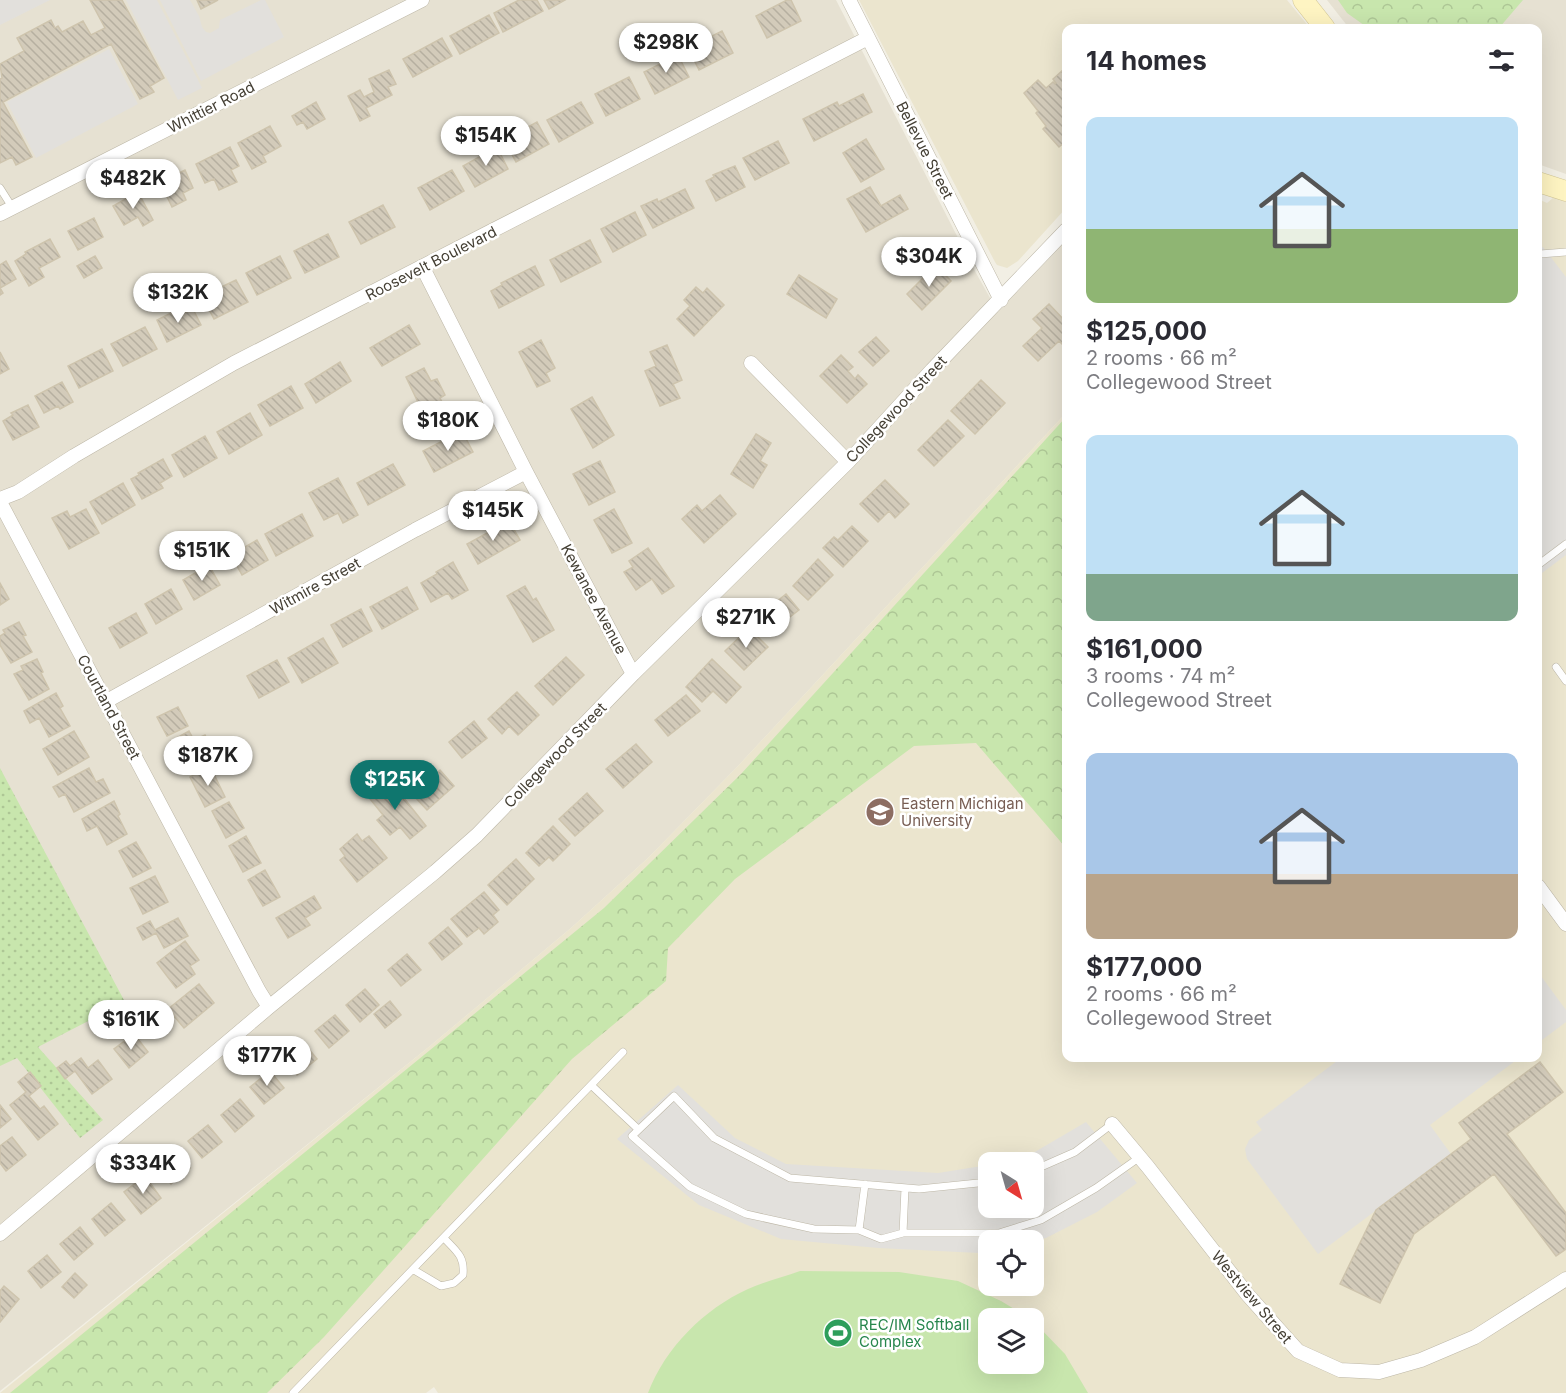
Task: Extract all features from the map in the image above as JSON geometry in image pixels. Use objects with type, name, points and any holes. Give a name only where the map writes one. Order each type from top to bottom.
[{"type":"main road","points":[[1303,0],[1322,24]]},
{"type":"main road","points":[[1542,183],[1566,191]]},
{"type":"street","name":"Whittier Road","points":[[6,211],[422,0]]},
{"type":"street","name":"Bellevue Street","points":[[849,0],[1001,300]]},
{"type":"street","name":"Roosevelt Boulevard","points":[[0,500],[18,492],[74,456],[234,363],[868,38]]},
{"type":"street","name":"Collegewood Street","points":[[0,1234],[477,835],[633,674],[848,462],[1062,234]]},
{"type":"street","name":"Kewanee Avenue","points":[[423,268],[526,472],[633,674]]},
{"type":"street","points":[[751,363],[848,462]]},
{"type":"street","name":"Witmire Street","points":[[105,702],[415,530],[526,472]]},
{"type":"street","name":"Courtland Street","points":[[0,500],[105,702],[269,1007]]},
{"type":"street","points":[[1542,891],[1566,923]]},
{"type":"street","name":"Westview Street","points":[[1112,1124],[1247,1294],[1298,1351],[1340,1370],[1379,1372],[1421,1360],[1475,1337],[1566,1279]]},
{"type":"lane","points":[[0,188],[6,211]]},
{"type":"lane","points":[[1542,254],[1566,252]]},
{"type":"lane","points":[[1542,562],[1566,543]]},
{"type":"lane","points":[[1556,667],[1566,681]]},
{"type":"lane","points":[[293,1393],[623,1052]]},
{"type":"lane","points":[[591,1085],[638,1130]]},
{"type":"lane","points":[[978,1183],[919,1189],[790,1178],[714,1138],[674,1096],[632,1136],[690,1187],[746,1214],[814,1229],[859,1230],[881,1239],[903,1233],[999,1233],[1041,1220],[1096,1188],[1140,1157]]},
{"type":"lane","points":[[1044,1166],[1075,1152],[1112,1124]]},
{"type":"lane","points":[[859,1230],[865,1184]]},
{"type":"lane","points":[[903,1233],[905,1188]]},
{"type":"lane","points":[[414,1270],[441,1286],[454,1283],[463,1275],[464,1264],[461,1257],[444,1238]]},
{"type":"shaded area","points":[[0,0],[836,0],[998,312],[1062,245],[1062,417],[738,766],[648,858],[571,928],[430,1046],[0,1391]]},
{"type":"shaded area","points":[[0,0],[50,0],[0,25]]},
{"type":"shaded area","points":[[126,0],[157,0],[202,88],[178,100]]},
{"type":"shaded area","points":[[160,0],[190,0],[202,27],[210,33],[219,28],[220,20],[265,0],[284,37],[201,81]]},
{"type":"shaded area","points":[[859,0],[1287,0],[1307,24],[1062,24],[1062,212],[1018,261],[1007,268],[995,262]]},
{"type":"shaded area","points":[[1327,0],[1566,0],[1566,174],[1542,165],[1542,24],[1346,24]]},
{"type":"shaded area","points":[[109,49],[138,104],[36,158],[7,102]]},
{"type":"shaded area","name":"Eastern Michigan University","points":[[1566,187],[1566,1393],[438,1393],[434,1387],[426,1393],[0,1393],[430,1046],[571,928],[648,858],[738,766],[1062,417],[1062,1062],[1542,1062],[1542,201],[1547,203]]},
{"type":"shaded area","points":[[1542,248],[1566,277],[1566,555],[1542,573]]},
{"type":"shaded area","points":[[1542,977],[1566,1010],[1566,1022],[1542,1040]]},
{"type":"shaded area","points":[[1336,1062],[1514,1062],[1430,1125],[1451,1154],[1318,1254],[1247,1159],[1245,1149],[1249,1140],[1262,1130],[1256,1122]]},
{"type":"shaded area","points":[[678,1085],[735,1138],[786,1164],[938,1173],[978,1167],[978,1218],[1044,1218],[1044,1152],[1035,1152],[1086,1122],[1137,1183],[1097,1212],[1046,1238],[1044,1238],[1044,1230],[978,1230],[978,1253],[878,1248],[781,1239],[699,1205],[617,1139]]},
{"type":"green space","points":[[1338,0],[1523,0],[1502,24],[1362,24],[1347,13]]},
{"type":"green space","points":[[1062,421],[1062,843],[976,743],[914,746],[735,879],[668,948],[666,981],[572,1059],[324,1337],[267,1393],[10,1393],[604,908],[741,774]]},
{"type":"green space","points":[[0,768],[125,1002],[38,1047],[103,1120],[80,1138],[17,1058],[0,1066]]},
{"type":"green space","name":"REC/IM Softball Complex","points":[[800,1271],[899,1272],[958,1281],[978,1290],[978,1296],[990,1296],[1013,1308],[978,1308],[978,1374],[1044,1374],[1044,1332],[1065,1354],[1088,1393],[648,1393],[655,1376],[688,1332],[716,1307],[748,1289]]},
{"type":"building","points":[[90,0],[122,0],[164,78],[150,86],[154,92],[140,99],[111,44],[3,102],[32,157],[16,165],[12,157],[0,163],[0,79],[2,78],[0,64],[24,51],[17,38],[51,20],[55,28],[58,26],[62,32],[83,21],[91,35],[105,28]]},
{"type":"building","points":[[197,0],[218,0],[201,9]]},
{"type":"building","points":[[519,0],[537,0],[543,11],[503,32],[494,13]]},
{"type":"building","points":[[544,0],[565,0],[549,9]]},
{"type":"building","points":[[791,0],[801,21],[767,38],[756,16]]},
{"type":"building","points":[[489,15],[499,33],[460,54],[450,36]]},
{"type":"building","points":[[722,31],[733,53],[699,70],[688,48]]},
{"type":"building","points":[[442,38],[452,56],[413,77],[403,59]]},
{"type":"building","points":[[678,55],[689,77],[655,94],[644,72]]},
{"type":"building","points":[[389,70],[396,84],[388,87],[392,95],[366,108],[370,116],[360,121],[348,96],[360,90],[364,97],[374,92],[369,79]]},
{"type":"building","points":[[1062,71],[1062,144],[1059,147],[1043,129],[1046,126],[1024,93],[1038,80],[1046,88],[1053,82],[1056,83],[1053,79]]},
{"type":"building","points":[[629,77],[640,99],[606,116],[595,94]]},
{"type":"building","points":[[863,94],[872,112],[814,141],[803,119],[837,102],[839,106]]},
{"type":"building","points":[[316,102],[325,119],[307,129],[303,122],[297,125],[292,116]]},
{"type":"building","points":[[581,102],[593,123],[559,142],[547,120]]},
{"type":"building","points":[[537,122],[549,144],[516,162],[504,140]]},
{"type":"building","points":[[270,126],[281,146],[263,156],[266,162],[252,169],[238,143]]},
{"type":"building","points":[[866,139],[884,169],[861,182],[843,153]]},
{"type":"building","points":[[778,141],[789,163],[755,180],[743,158]]},
{"type":"building","points":[[230,147],[239,166],[231,170],[237,182],[219,190],[214,179],[205,183],[196,164]]},
{"type":"building","points":[[497,147],[508,169],[475,187],[463,166]]},
{"type":"building","points":[[735,166],[745,187],[716,201],[706,181],[714,177],[713,175]]},
{"type":"building","points":[[185,170],[193,188],[183,193],[186,200],[172,207],[160,182]]},
{"type":"building","points":[[452,170],[464,191],[430,210],[418,188]]},
{"type":"building","points":[[870,187],[881,206],[900,195],[908,209],[866,232],[847,199]]},
{"type":"building","points":[[685,189],[694,208],[653,228],[641,206],[657,199],[658,202]]},
{"type":"building","points":[[138,192],[153,220],[143,226],[138,217],[124,225],[113,206]]},
{"type":"building","points":[[383,205],[395,227],[361,244],[349,222]]},
{"type":"building","points":[[635,212],[646,235],[613,252],[601,229]]},
{"type":"building","points":[[94,218],[103,237],[78,250],[68,231]]},
{"type":"building","points":[[328,234],[339,257],[305,273],[294,251]]},
{"type":"building","points":[[50,239],[60,257],[39,268],[44,277],[29,286],[15,261],[26,254],[25,252]]},
{"type":"building","points":[[590,240],[601,262],[561,282],[550,260]]},
{"type":"building","points":[[95,256],[102,268],[84,278],[77,266]]},
{"type":"building","points":[[280,256],[291,278],[257,295],[246,273]]},
{"type":"building","points":[[6,261],[16,279],[0,288],[0,265]]},
{"type":"building","points":[[936,265],[951,281],[922,310],[907,294]]},
{"type":"building","points":[[535,266],[544,285],[499,308],[491,291],[502,285],[501,283]]},
{"type":"building","points":[[799,275],[837,299],[826,318],[787,294]]},
{"type":"building","points":[[236,280],[248,302],[214,319],[202,296]]},
{"type":"building","points":[[696,287],[703,293],[707,288],[724,305],[694,336],[677,319],[690,306],[684,300]]},
{"type":"building","points":[[1049,304],[1062,318],[1062,344],[1059,341],[1038,361],[1023,346],[1042,328],[1033,319]]},
{"type":"building","points":[[193,309],[201,325],[167,342],[157,320],[177,310],[179,315]]},
{"type":"building","points":[[409,325],[420,344],[382,366],[370,348]]},
{"type":"building","points":[[145,327],[157,349],[123,366],[111,344]]},
{"type":"building","points":[[876,337],[889,351],[873,366],[859,352]]},
{"type":"building","points":[[541,340],[555,368],[546,373],[550,381],[537,387],[519,352]]},
{"type":"building","points":[[667,345],[682,380],[673,384],[680,398],[660,406],[645,371],[656,366],[650,352]]},
{"type":"building","points":[[102,349],[113,371],[79,388],[68,366]]},
{"type":"building","points":[[0,352],[9,369],[0,374]]},
{"type":"building","points":[[841,355],[853,367],[848,371],[855,379],[858,375],[867,384],[847,403],[820,376]]},
{"type":"building","points":[[340,362],[351,381],[316,403],[305,384]]},
{"type":"building","points":[[424,368],[431,381],[437,379],[445,395],[440,398],[446,410],[426,419],[406,377]]},
{"type":"building","points":[[981,380],[1005,403],[975,434],[951,411]]},
{"type":"building","points":[[62,382],[73,402],[60,409],[58,406],[44,413],[35,396]]},
{"type":"building","points":[[291,386],[303,408],[270,426],[258,405]]},
{"type":"building","points":[[592,397],[614,435],[593,448],[571,409]]},
{"type":"building","points":[[28,405],[39,427],[13,440],[3,421],[13,415],[11,413]]},
{"type":"building","points":[[250,413],[262,435],[229,454],[217,432]]},
{"type":"building","points":[[948,420],[964,436],[934,466],[918,450]]},
{"type":"building","points":[[462,431],[473,452],[434,472],[423,451]]},
{"type":"building","points":[[756,434],[771,443],[760,461],[767,465],[753,488],[731,474]]},
{"type":"building","points":[[205,436],[217,458],[184,477],[172,455]]},
{"type":"building","points":[[163,459],[172,476],[160,483],[163,488],[142,499],[131,479]]},
{"type":"building","points":[[600,461],[615,492],[589,505],[573,474]]},
{"type":"building","points":[[393,464],[405,485],[368,505],[357,483]]},
{"type":"building","points":[[338,478],[358,515],[343,523],[338,513],[324,520],[309,493]]},
{"type":"building","points":[[885,480],[909,504],[895,518],[889,511],[878,522],[860,504]]},
{"type":"building","points":[[123,483],[135,505],[102,524],[90,502]]},
{"type":"building","points":[[720,495],[736,514],[704,543],[682,519],[697,505],[702,511]]},
{"type":"building","points":[[86,509],[99,533],[69,549],[52,518],[67,511],[70,517]]},
{"type":"building","points":[[614,509],[632,543],[612,553],[594,520]]},
{"type":"building","points":[[302,514],[313,536],[276,556],[265,534]]},
{"type":"building","points":[[509,521],[520,540],[478,564],[467,544]]},
{"type":"building","points":[[852,526],[868,541],[843,567],[823,548],[834,537],[838,540]]},
{"type":"building","points":[[257,540],[268,560],[242,575],[231,555]]},
{"type":"building","points":[[648,548],[674,586],[662,594],[652,579],[636,590],[624,572],[633,567],[629,561]]},
{"type":"building","points":[[818,559],[833,575],[808,600],[793,586]]},
{"type":"building","points":[[453,562],[468,590],[452,599],[448,593],[431,602],[421,583]]},
{"type":"building","points":[[209,565],[220,585],[194,600],[183,580]]},
{"type":"building","points":[[0,583],[9,599],[0,605]]},
{"type":"building","points":[[525,586],[533,600],[536,598],[554,630],[533,642],[507,596]]},
{"type":"building","points":[[407,587],[418,609],[382,629],[370,607]]},
{"type":"building","points":[[171,589],[182,609],[156,624],[145,604]]},
{"type":"building","points":[[786,594],[799,610],[773,630],[760,615]]},
{"type":"building","points":[[361,609],[372,631],[343,647],[331,625]]},
{"type":"building","points":[[136,613],[147,633],[120,648],[109,628]]},
{"type":"building","points":[[19,622],[26,635],[23,636],[32,652],[11,663],[0,645],[0,636],[5,633],[3,630]]},
{"type":"building","points":[[749,628],[768,647],[744,670],[725,651]]},
{"type":"building","points":[[323,638],[338,663],[302,683],[288,658]]},
{"type":"building","points":[[566,657],[584,675],[553,705],[535,686]]},
{"type":"building","points":[[37,659],[49,689],[29,700],[14,674],[23,670],[21,666]]},
{"type":"building","points":[[712,659],[741,687],[726,703],[713,691],[702,702],[686,687]]},
{"type":"building","points":[[277,660],[289,682],[259,698],[247,676]]},
{"type":"building","points":[[517,692],[539,715],[518,735],[509,726],[502,734],[488,719]]},
{"type":"building","points":[[56,693],[63,706],[60,708],[70,726],[49,737],[39,718],[30,723],[24,711]]},
{"type":"building","points":[[686,695],[700,711],[668,736],[655,720]]},
{"type":"building","points":[[178,707],[188,726],[167,736],[157,717]]},
{"type":"building","points":[[474,721],[487,738],[462,758],[449,742]]},
{"type":"building","points":[[74,731],[89,757],[58,775],[43,749]]},
{"type":"building","points":[[189,731],[194,740],[205,735],[213,751],[202,756],[205,762],[187,771],[171,741]]},
{"type":"building","points":[[636,744],[652,762],[623,788],[606,769]]},
{"type":"building","points":[[210,766],[225,797],[205,807],[190,777]]},
{"type":"building","points":[[89,768],[96,782],[103,779],[110,793],[74,812],[65,794],[59,797],[53,787]]},
{"type":"building","points":[[440,770],[454,786],[427,810],[413,795]]},
{"type":"building","points":[[383,781],[387,786],[392,783],[426,826],[410,839],[400,827],[390,835],[377,820],[383,815],[366,794]]},
{"type":"building","points":[[587,793],[603,811],[575,836],[559,819]]},
{"type":"building","points":[[114,801],[127,834],[107,845],[97,826],[87,831],[82,819]]},
{"type":"building","points":[[229,802],[244,828],[226,838],[212,811]]},
{"type":"building","points":[[553,826],[570,844],[553,861],[549,857],[539,866],[526,853]]},
{"type":"building","points":[[357,834],[362,841],[369,836],[387,858],[357,882],[340,860],[345,856],[340,849]]},
{"type":"building","points":[[246,836],[261,863],[243,872],[229,846]]},
{"type":"building","points":[[136,842],[151,868],[133,877],[119,851]]},
{"type":"building","points":[[516,859],[534,879],[507,905],[488,885]]},
{"type":"building","points":[[265,870],[280,897],[263,906],[248,880]]},
{"type":"building","points":[[155,876],[168,902],[143,914],[130,888]]},
{"type":"building","points":[[484,892],[499,910],[493,915],[498,922],[484,934],[479,928],[467,937],[451,919]]},
{"type":"building","points":[[314,896],[321,908],[305,918],[310,925],[288,938],[276,918]]},
{"type":"building","points":[[178,918],[188,936],[164,948],[156,933],[143,940],[137,928],[150,921],[155,930]]},
{"type":"building","points":[[448,927],[462,944],[442,960],[429,943]]},
{"type":"building","points":[[185,941],[199,960],[190,966],[195,974],[176,988],[157,963]]},
{"type":"building","points":[[407,954],[421,970],[401,986],[388,970]]},
{"type":"building","points":[[199,984],[214,1003],[184,1028],[168,1009]]},
{"type":"building","points":[[365,989],[379,1005],[360,1022],[346,1005]]},
{"type":"building","points":[[390,1001],[401,1015],[385,1028],[374,1014]]},
{"type":"building","points":[[335,1015],[349,1031],[329,1048],[315,1031]]},
{"type":"building","points":[[134,1034],[148,1052],[129,1068],[114,1049]]},
{"type":"building","points":[[303,1042],[317,1059],[297,1075],[283,1058]]},
{"type":"building","points":[[81,1058],[88,1068],[98,1060],[112,1079],[92,1094],[75,1071],[65,1079],[57,1068],[66,1061],[70,1066]]},
{"type":"building","points":[[1540,1062],[1563,1092],[1507,1134],[1566,1213],[1566,1249],[1556,1256],[1494,1174],[1414,1234],[1380,1303],[1340,1284],[1376,1210],[1471,1139],[1459,1123]]},
{"type":"building","points":[[270,1071],[284,1088],[264,1104],[250,1087]]},
{"type":"building","points":[[30,1072],[41,1086],[29,1096],[40,1109],[44,1106],[58,1124],[38,1140],[10,1105],[26,1092],[18,1082]]},
{"type":"building","points":[[240,1099],[254,1116],[235,1132],[221,1115]]},
{"type":"building","points":[[0,1105],[11,1119],[0,1128]]},
{"type":"building","points":[[208,1125],[222,1142],[202,1158],[188,1141]]},
{"type":"building","points":[[12,1137],[26,1155],[6,1171],[0,1163],[0,1146]]},
{"type":"building","points":[[176,1151],[190,1168],[171,1184],[157,1167]]},
{"type":"building","points":[[145,1176],[161,1198],[141,1214],[124,1192]]},
{"type":"building","points":[[111,1203],[125,1220],[105,1236],[92,1219]]},
{"type":"building","points":[[80,1227],[93,1244],[74,1260],[60,1244]]},
{"type":"building","points":[[47,1255],[61,1272],[41,1288],[28,1271]]},
{"type":"building","points":[[75,1273],[87,1285],[74,1298],[62,1287]]},
{"type":"building","points":[[4,1286],[19,1299],[0,1322],[0,1291]]},
{"type":"place","name":"Eastern Michigan University","points":[[880,812]]},
{"type":"place","name":"REC/IM Softball Complex","points":[[838,1333]]}]
